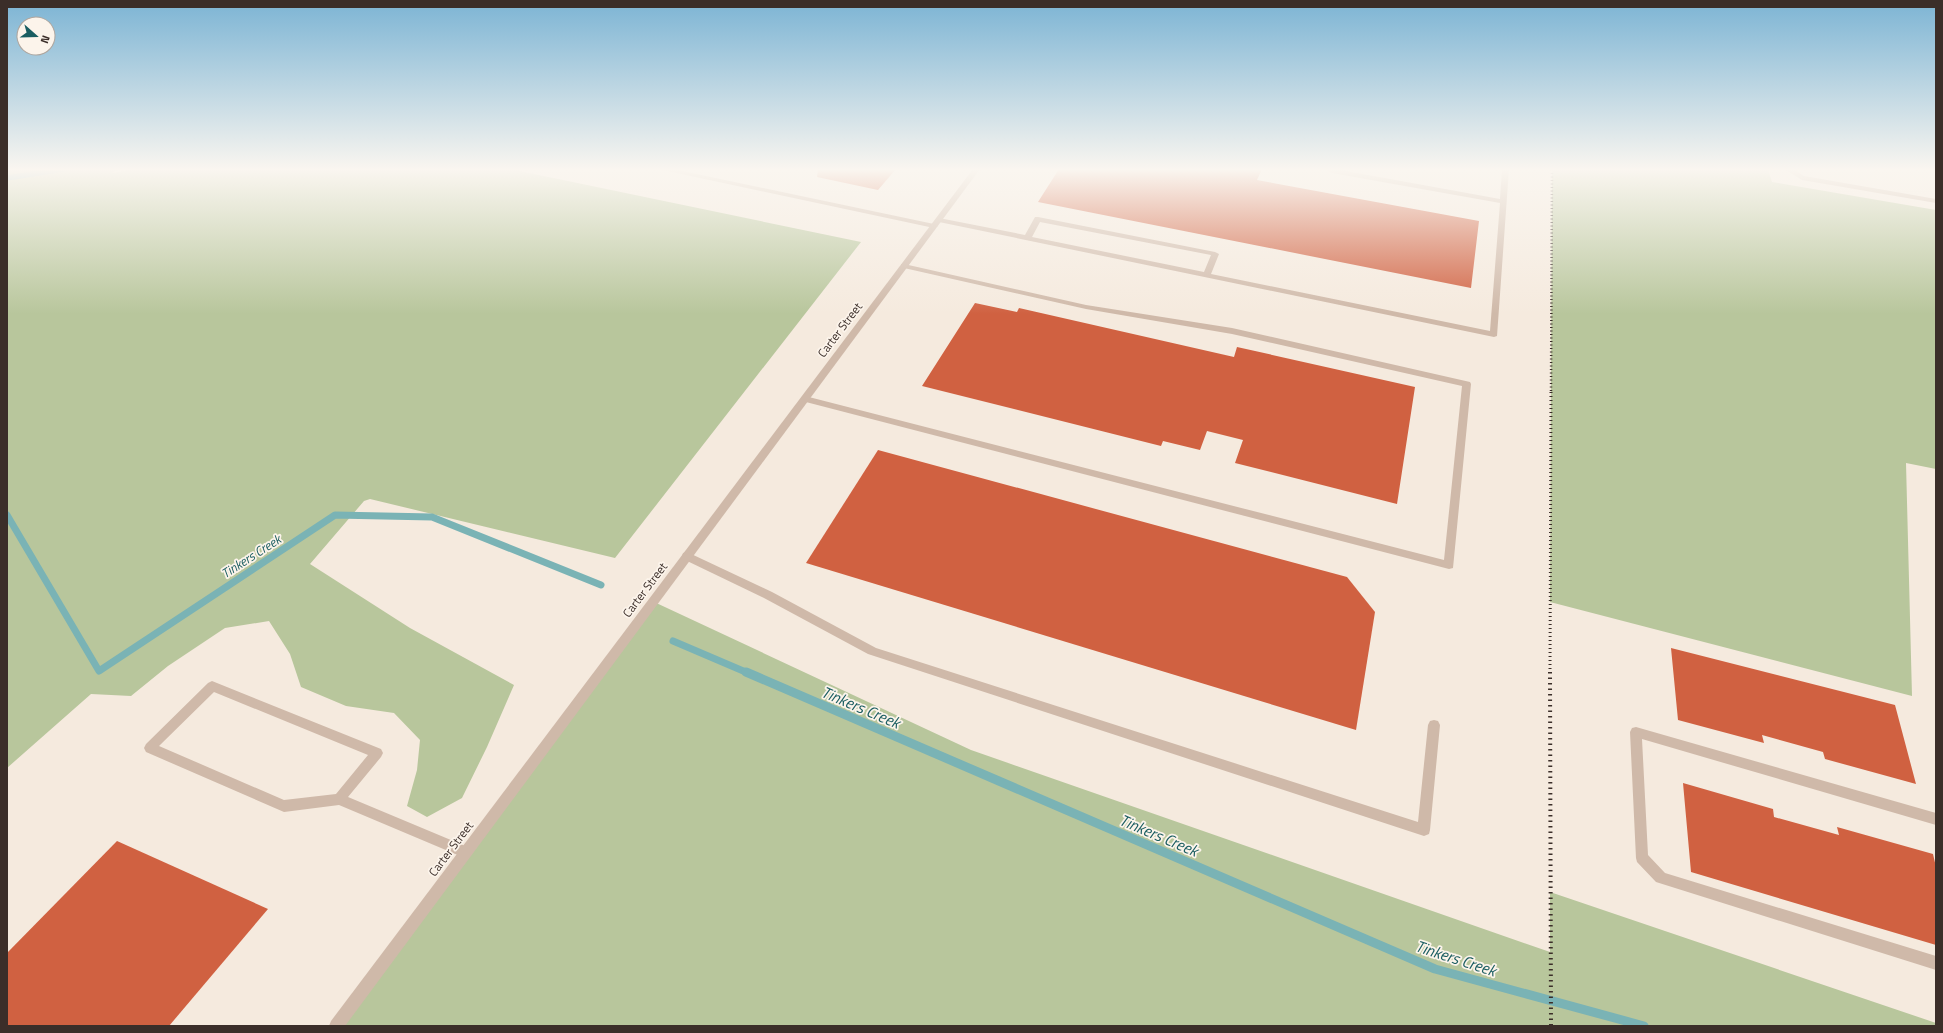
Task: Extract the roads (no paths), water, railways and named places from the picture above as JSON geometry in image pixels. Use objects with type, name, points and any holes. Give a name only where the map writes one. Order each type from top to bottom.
[{"type":"street","points":[[907,217],[1027,238],[1494,334],[1503,217]]},
{"type":"street","name":"Carter Street","points":[[336,1026],[940,217]]},
{"type":"street","points":[[1027,238],[1038,219],[1215,254],[1207,275]]},
{"type":"street","points":[[805,399],[1449,565],[1467,384],[1232,331],[1086,307],[904,266]]},
{"type":"street","points":[[687,556],[768,595],[872,650],[1424,830],[1434,725]]},
{"type":"street","points":[[339,799],[377,753],[212,686],[150,748],[284,806],[339,799],[465,852]]},
{"type":"street","points":[[1936,819],[1636,732],[1642,858],[1661,878],[1936,963]]},
{"type":"waterway","name":"Tinkers Creek","points":[[7,515],[99,671],[335,515],[432,517],[601,585]]},
{"type":"waterway","name":"Tinkers Creek","points":[[673,641],[748,673]]},
{"type":"waterway","name":"Tinkers Creek","points":[[746,672],[1435,969],[1644,1026]]},
{"type":"railway","points":[[1551,391],[1552,217]]},
{"type":"railway","points":[[1550,673],[1551,390]]},
{"type":"railway","points":[[1550,673],[1551,1026]]}]
